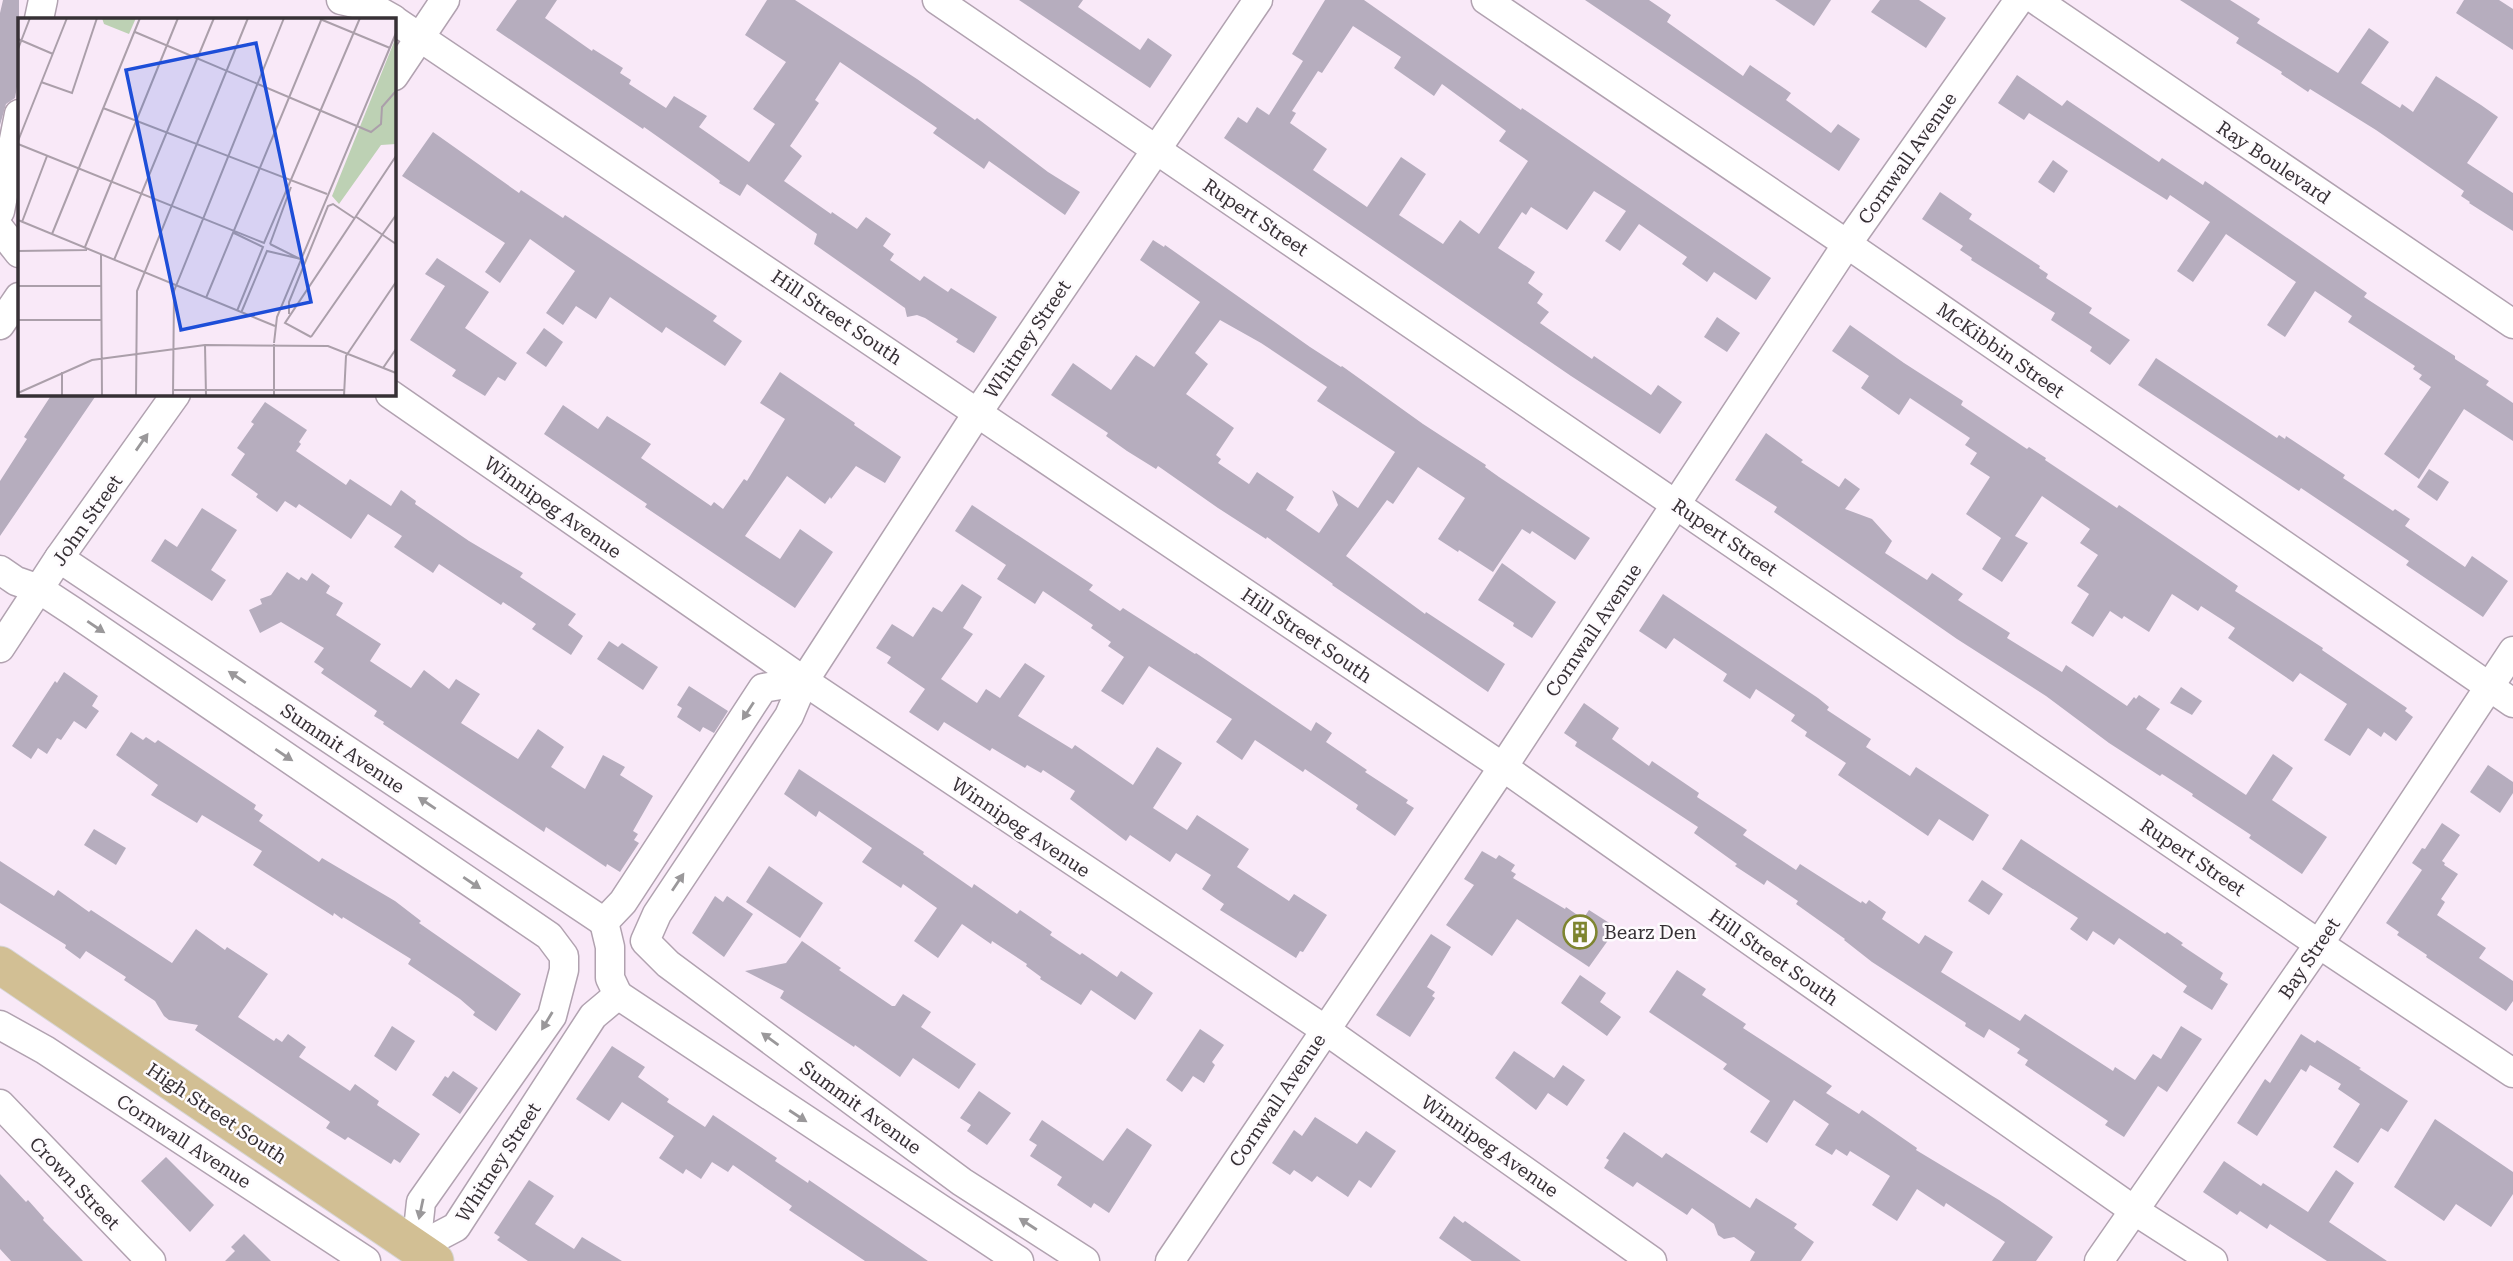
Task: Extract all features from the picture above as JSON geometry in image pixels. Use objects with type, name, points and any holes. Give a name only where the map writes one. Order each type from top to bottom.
[{"type":"main road","name":"High Street South","points":[[0,965],[425,1255]]},
{"type":"street","points":[[39,18],[43,0]]},
{"type":"street","name":"Hill Street South","points":[[341,0],[372,7],[390,18]]},
{"type":"street","points":[[396,73],[445,0]]},
{"type":"street","name":"Rupert Street","points":[[937,0],[2319,944],[2513,1073]]},
{"type":"street","name":"Whitney Street","points":[[645,941],[657,914],[789,716],[804,681],[978,412],[1258,0]]},
{"type":"street","name":"McKibbin Street","points":[[1486,0],[1847,244],[2513,703]]},
{"type":"street","name":"Cornwall Avenue","points":[[1170,1261],[1503,766],[1847,244],[2019,0]]},
{"type":"street","name":"Ray Boulevard","points":[[2036,0],[2513,324]]},
{"type":"street","name":"Hill Street South","points":[[396,22],[1503,766],[2135,1211],[2213,1261]]},
{"type":"street","points":[[0,211],[18,119]]},
{"type":"street","points":[[0,229],[18,252]]},
{"type":"street","points":[[0,325],[18,299]]},
{"type":"street","name":"John Street","points":[[0,648],[59,558],[175,396]]},
{"type":"street","name":"Winnipeg Avenue","points":[[393,396],[804,681],[1324,1029],[1652,1261]]},
{"type":"street","name":"Summit Avenue","points":[[59,558],[604,922]]},
{"type":"street","name":"Summit Avenue","points":[[0,570],[16,581],[39,589],[549,936],[564,956]]},
{"type":"street","name":"Bay Street","points":[[2099,1261],[2319,944],[2513,651]]},
{"type":"street","points":[[618,995],[610,978],[610,947],[604,922],[623,902],[764,688],[804,681]]},
{"type":"street","name":"Summit Avenue","points":[[645,941],[668,964],[962,1182],[1085,1261]]},
{"type":"street","name":"Whitney Street","points":[[425,1255],[421,1202],[552,1016],[564,970],[564,956]]},
{"type":"street","name":"Whitney Street","points":[[425,1255],[456,1227],[593,1016],[618,995]]},
{"type":"street","name":"Summit Avenue","points":[[618,995],[1019,1261]]},
{"type":"street","name":"Cornwall Avenue","points":[[0,1025],[45,1050],[366,1261]]},
{"type":"street","name":"Crown Street","points":[[0,1104],[151,1261]]},
{"type":"street","points":[[942,1211],[962,1182]]},
{"type":"building","points":[[3,0],[19,0],[18,81],[15,98],[6,104],[0,125],[0,13]]},
{"type":"building","points":[[517,0],[557,0],[545,18],[592,51],[593,49],[623,68],[620,73],[631,80],[629,84],[666,108],[674,96],[707,116],[699,127],[749,162],[775,124],[753,109],[786,62],[745,35],[767,0],[795,0],[975,120],[977,118],[1048,172],[1080,192],[1065,215],[989,161],[984,169],[933,133],[937,128],[840,62],[815,100],[819,103],[790,146],[802,156],[784,181],[857,229],[866,217],[891,234],[883,246],[894,254],[890,260],[920,281],[924,276],[948,292],[951,288],[997,317],[974,353],[925,318],[917,315],[907,317],[905,308],[814,244],[817,234],[747,184],[740,196],[644,127],[643,129],[496,30]]},
{"type":"building","points":[[1019,0],[1083,0],[1078,7],[1140,50],[1148,38],[1172,55],[1150,88]]},
{"type":"building","points":[[1325,0],[1364,0],[1521,110],[1522,108],[1771,278],[1756,300],[1714,272],[1707,282],[1682,264],[1687,257],[1639,224],[1620,251],[1605,241],[1626,211],[1594,191],[1567,230],[1531,207],[1526,215],[1522,212],[1498,248],[1535,272],[1528,283],[1543,294],[1537,303],[1549,312],[1540,323],[1651,395],[1658,385],[1682,402],[1660,434],[1224,138],[1238,117],[1247,123],[1257,107],[1269,115],[1303,61],[1292,54]],"holes":[[[1353,26],[1401,57],[1394,68],[1434,96],[1442,84],[1506,131],[1499,141],[1528,161],[1479,234],[1460,220],[1443,244],[1399,215],[1426,174],[1401,157],[1367,207],[1313,170],[1327,149],[1290,123],[1296,113],[1292,111],[1318,71],[1322,73]]]},
{"type":"building","points":[[1585,0],[1649,0],[1671,15],[1667,22],[1743,76],[1750,65],[1791,93],[1786,100],[1831,133],[1838,124],[1860,139],[1839,171]]},
{"type":"building","points":[[1775,0],[1831,0],[1814,26]]},
{"type":"building","points":[[1880,0],[1919,0],[1946,18],[1926,48],[1871,12]]},
{"type":"building","points":[[2180,0],[2230,0],[2260,19],[2257,23],[2338,73],[2369,28],[2389,42],[2361,83],[2400,108],[2402,104],[2413,112],[2436,76],[2481,105],[2498,117],[2467,163],[2513,193],[2513,231],[2469,203],[2461,196],[2464,191],[2376,130],[2281,74],[2282,72],[2236,43],[2239,38]]},
{"type":"building","points":[[2464,0],[2499,0],[2513,9],[2513,50],[2456,13]]},
{"type":"building","points":[[2017,75],[2062,106],[2067,100],[2159,162],[2162,158],[2203,185],[2205,181],[2367,293],[2364,297],[2489,381],[2486,385],[2513,403],[2513,441],[2464,409],[2419,479],[2384,454],[2431,387],[2419,379],[2422,375],[2413,369],[2415,366],[2348,322],[2352,316],[2315,291],[2285,337],[2267,325],[2296,282],[2226,234],[2193,282],[2177,271],[2210,222],[2170,195],[2167,200],[2029,113],[2024,120],[1998,103]]},
{"type":"building","points":[[433,132],[519,193],[521,190],[563,218],[565,215],[717,316],[713,321],[742,341],[725,366],[666,327],[662,333],[610,297],[596,319],[576,306],[563,325],[546,313],[575,271],[530,239],[500,283],[485,272],[505,243],[402,176]]},
{"type":"building","points":[[2053,160],[2068,171],[2054,193],[2038,182]]},
{"type":"building","points":[[1940,192],[1972,214],[1969,219],[2040,266],[2039,268],[2048,274],[2046,278],[2092,308],[2089,313],[2130,340],[2110,365],[2090,351],[2092,347],[2051,320],[2055,313],[1971,260],[1972,258],[1960,250],[1963,246],[1922,219]]},
{"type":"building","points":[[1153,240],[1164,247],[1165,245],[1590,538],[1575,560],[1532,531],[1530,534],[1522,529],[1493,572],[1438,539],[1465,498],[1418,467],[1393,504],[1387,500],[1346,556],[1425,614],[1426,612],[1505,664],[1488,692],[1267,537],[1266,539],[1218,508],[1158,466],[1156,469],[1127,451],[1106,436],[1108,433],[1051,395],[1073,363],[1111,390],[1136,355],[1154,367],[1200,302],[1140,260]],"holes":[[[1220,320],[1261,343],[1327,387],[1317,401],[1395,452],[1358,508],[1332,490],[1338,505],[1319,533],[1286,510],[1294,497],[1257,472],[1249,484],[1218,463],[1221,459],[1216,455],[1234,428],[1186,394],[1208,364],[1195,353]]]},
{"type":"building","points":[[437,258],[489,292],[465,328],[517,363],[505,381],[498,377],[485,396],[452,376],[456,370],[410,340],[445,286],[425,274]]},
{"type":"building","points":[[1717,317],[1740,333],[1727,352],[1704,337]]},
{"type":"building","points":[[1850,325],[1963,401],[1961,405],[2027,449],[2029,447],[2046,458],[2045,460],[2117,508],[2119,505],[2238,586],[2235,591],[2323,648],[2322,650],[2407,708],[2405,711],[2413,717],[2396,741],[2384,732],[2381,737],[2368,728],[2350,756],[2324,740],[2347,704],[2300,673],[2293,682],[2228,638],[2235,628],[2201,606],[2198,611],[2172,594],[2149,632],[2124,616],[2122,619],[2110,611],[2093,637],[2071,623],[2089,594],[2077,586],[2098,555],[2080,543],[2090,529],[2042,496],[2015,536],[2028,543],[2002,582],[1982,569],[2001,538],[1966,514],[1990,477],[1970,464],[1977,453],[1965,445],[1970,438],[1910,398],[1899,415],[1861,388],[1869,376],[1832,351]]},
{"type":"building","points":[[544,328],[563,342],[546,367],[526,353]]},
{"type":"building","points":[[2156,358],[2277,438],[2279,435],[2285,439],[2286,436],[2345,475],[2343,478],[2410,519],[2405,526],[2465,567],[2472,556],[2508,581],[2483,617],[2406,565],[2409,561],[2301,488],[2299,491],[2138,385]]},
{"type":"building","points":[[780,372],[901,457],[885,483],[856,466],[825,504],[787,476],[745,536],[780,559],[800,529],[833,552],[795,608],[645,507],[647,504],[544,434],[563,405],[598,429],[607,416],[651,444],[641,458],[711,506],[714,502],[723,509],[744,479],[747,481],[785,419],[760,403]]},
{"type":"building","points":[[51,396],[96,396],[0,536],[0,481],[27,439],[24,437]]},
{"type":"building","points":[[265,402],[307,430],[296,451],[346,485],[350,479],[391,506],[401,490],[416,501],[415,504],[469,541],[523,573],[520,577],[576,614],[568,625],[583,636],[571,655],[532,629],[536,624],[503,602],[501,605],[439,564],[433,573],[394,547],[402,536],[368,514],[351,539],[299,504],[296,508],[285,501],[277,512],[256,497],[258,494],[231,475],[245,454],[237,448]]},
{"type":"building","points":[[1766,433],[1803,460],[1801,462],[1839,487],[1845,478],[1860,489],[1845,509],[1872,519],[1892,541],[1885,553],[1927,580],[1932,573],[1963,594],[1958,600],[2010,633],[2007,638],[2062,672],[2066,665],[2127,706],[2139,695],[2160,709],[2146,729],[2246,795],[2273,754],[2293,768],[2272,800],[2327,837],[2302,874],[2249,838],[2251,835],[2192,796],[2193,794],[2109,743],[2046,696],[1957,639],[1774,512],[1777,507],[1735,480]]},
{"type":"building","points":[[2429,469],[2449,482],[2437,501],[2417,487]]},
{"type":"building","points":[[972,505],[1093,585],[1089,590],[1120,611],[1123,608],[1196,653],[1311,731],[1316,722],[1332,733],[1326,742],[1408,800],[1406,803],[1414,808],[1395,836],[1356,809],[1358,805],[1305,769],[1303,772],[1255,740],[1242,760],[1216,742],[1232,719],[1149,666],[1123,705],[1101,691],[1124,657],[1108,646],[1111,642],[1091,628],[1093,625],[1043,591],[1035,604],[997,579],[1006,565],[955,531]]},
{"type":"building","points":[[202,508],[237,530],[211,570],[226,580],[212,601],[151,561],[165,539],[177,547]]},
{"type":"building","points":[[1502,563],[1556,602],[1532,638],[1478,600]]},
{"type":"building","points":[[287,572],[299,580],[301,577],[307,581],[312,573],[330,586],[326,593],[343,603],[336,615],[381,644],[370,661],[411,688],[424,670],[449,689],[456,679],[480,694],[461,723],[518,759],[538,729],[564,747],[551,767],[585,789],[603,755],[625,767],[620,775],[653,796],[633,831],[638,834],[634,840],[639,843],[620,872],[607,864],[606,867],[546,827],[544,832],[383,724],[384,722],[374,716],[377,711],[321,673],[324,669],[314,662],[324,648],[281,622],[260,633],[249,610],[262,604],[260,599],[271,595]]},
{"type":"building","points":[[962,584],[982,597],[963,628],[973,634],[941,679],[977,703],[986,689],[1000,698],[1025,663],[1045,676],[1018,716],[1072,749],[1075,745],[1133,785],[1157,747],[1182,763],[1153,808],[1187,830],[1197,815],[1249,849],[1237,867],[1289,901],[1294,894],[1327,915],[1303,952],[1300,951],[1296,958],[1220,910],[1224,904],[1202,889],[1211,875],[1176,853],[1170,862],[1130,835],[1126,841],[1070,799],[1075,791],[1043,770],[1041,773],[1027,765],[1025,768],[992,748],[990,751],[944,722],[938,731],[909,712],[925,689],[887,663],[891,657],[876,648],[892,624],[913,637],[933,607],[942,612]]},
{"type":"building","points":[[1663,594],[1818,698],[1829,707],[1827,710],[1871,739],[1866,747],[1910,776],[1916,767],[1989,815],[1973,841],[1939,819],[1928,836],[1838,775],[1846,763],[1805,736],[1807,732],[1791,721],[1795,715],[1756,689],[1750,699],[1723,681],[1727,674],[1674,638],[1666,649],[1639,631]]},
{"type":"building","points":[[609,641],[618,647],[622,643],[658,667],[643,690],[597,659]]},
{"type":"building","points":[[64,672],[98,696],[92,706],[99,711],[86,729],[74,721],[61,740],[57,738],[47,754],[38,748],[31,759],[12,746],[55,681],[57,683]]},
{"type":"building","points":[[689,686],[728,711],[714,733],[703,727],[700,732],[677,717],[682,708],[677,705]]},
{"type":"building","points":[[2181,687],[2202,701],[2192,715],[2170,703]]},
{"type":"building","points":[[1584,703],[1619,728],[1612,739],[1649,766],[1652,761],[1699,793],[1697,797],[1747,830],[1743,835],[1796,870],[1800,864],[1861,903],[1862,901],[1866,904],[1869,900],[1886,912],[1882,919],[1919,944],[1925,935],[1953,952],[1941,972],[2020,1021],[2025,1014],[2113,1071],[2115,1067],[2135,1080],[2153,1054],[2161,1059],[2181,1026],[2202,1039],[2167,1092],[2158,1086],[2124,1137],[2105,1125],[2108,1121],[2025,1065],[2028,1060],[2017,1053],[2020,1049],[1989,1029],[1984,1038],[1965,1026],[1966,1023],[1872,962],[1796,904],[1798,901],[1767,880],[1764,885],[1735,866],[1737,864],[1694,833],[1698,827],[1575,746],[1577,742],[1564,733]]},
{"type":"building","points":[[131,732],[143,740],[146,737],[155,743],[158,740],[256,805],[254,809],[263,815],[259,821],[319,862],[322,858],[395,901],[421,921],[419,923],[521,994],[496,1031],[473,1015],[475,1012],[460,999],[408,964],[411,959],[343,917],[342,919],[334,913],[333,916],[253,865],[262,851],[202,815],[197,823],[151,795],[158,785],[116,755]]},
{"type":"building","points":[[2488,765],[2513,782],[2513,793],[2500,813],[2470,792]]},
{"type":"building","points":[[799,769],[924,852],[923,854],[972,888],[974,884],[1017,914],[1020,910],[1080,955],[1082,953],[1117,977],[1121,971],[1153,993],[1135,1020],[1091,990],[1081,1005],[1040,979],[1027,964],[962,924],[938,958],[914,941],[937,908],[903,884],[901,888],[862,862],[872,848],[819,811],[816,817],[784,794]]},
{"type":"building","points":[[2442,823],[2460,835],[2442,861],[2458,874],[2441,899],[2445,902],[2437,915],[2486,948],[2479,958],[2513,981],[2513,1001],[2506,1011],[2426,957],[2427,955],[2397,935],[2399,932],[2386,923],[2422,870],[2412,863]]},
{"type":"building","points":[[94,829],[126,848],[116,865],[84,845]]},
{"type":"building","points":[[2021,839],[2165,934],[2167,932],[2183,943],[2181,945],[2223,973],[2220,979],[2228,984],[2212,1010],[2183,992],[2187,986],[2119,938],[2114,945],[2093,931],[2087,941],[2070,929],[2078,918],[2002,869]]},
{"type":"building","points":[[1482,851],[1496,859],[1499,855],[1515,865],[1511,871],[1516,874],[1513,878],[1565,909],[1566,907],[1583,919],[1589,910],[1614,926],[1606,937],[1609,939],[1589,967],[1517,919],[1492,956],[1446,925],[1474,885],[1464,879]]},
{"type":"building","points":[[0,861],[54,896],[58,890],[172,963],[196,929],[225,950],[227,947],[268,974],[238,1017],[274,1041],[276,1038],[282,1042],[288,1034],[306,1047],[299,1057],[350,1091],[355,1084],[379,1101],[377,1105],[420,1134],[400,1163],[394,1159],[391,1164],[348,1137],[345,1140],[326,1128],[330,1122],[195,1030],[198,1025],[169,1020],[155,1001],[124,980],[126,977],[86,951],[80,959],[65,948],[66,945],[0,903]]},
{"type":"building","points":[[769,866],[823,903],[800,938],[746,902]]},
{"type":"building","points":[[1982,880],[2003,894],[1989,915],[1968,901]]},
{"type":"building","points":[[715,896],[723,902],[727,896],[753,914],[724,957],[692,933]]},
{"type":"building","points":[[1431,934],[1451,947],[1427,987],[1435,992],[1432,996],[1435,998],[1410,1037],[1376,1015]]},
{"type":"building","points":[[802,941],[892,1006],[895,1006],[903,994],[931,1012],[921,1027],[976,1064],[959,1089],[913,1058],[900,1077],[780,998],[784,991],[745,971],[786,963]]},
{"type":"building","points":[[1677,970],[1706,989],[1702,995],[1746,1024],[1743,1028],[1832,1086],[1826,1093],[1859,1114],[1862,1110],[1917,1148],[1916,1150],[1999,1200],[2053,1237],[2036,1261],[1992,1261],[2005,1242],[1946,1203],[1944,1207],[1917,1189],[1897,1221],[1872,1205],[1890,1176],[1850,1151],[1847,1156],[1836,1149],[1832,1155],[1815,1145],[1829,1124],[1794,1100],[1767,1143],[1750,1132],[1770,1101],[1723,1069],[1727,1064],[1649,1012]]},
{"type":"building","points":[[1580,975],[1606,993],[1600,1002],[1621,1017],[1607,1036],[1561,1003]]},
{"type":"building","points":[[392,1026],[415,1041],[396,1071],[374,1056]]},
{"type":"building","points":[[1200,1029],[1224,1045],[1212,1062],[1215,1065],[1204,1083],[1193,1076],[1182,1092],[1166,1080]]},
{"type":"building","points":[[2301,1034],[2315,1043],[2317,1040],[2408,1101],[2388,1132],[2381,1128],[2358,1163],[2333,1147],[2360,1104],[2338,1089],[2341,1084],[2310,1065],[2306,1072],[2301,1069],[2257,1136],[2237,1123],[2265,1079],[2270,1083]]},
{"type":"building","points":[[612,1046],[645,1067],[638,1077],[669,1099],[667,1102],[705,1127],[713,1115],[777,1158],[775,1161],[808,1183],[809,1180],[928,1261],[865,1261],[789,1210],[792,1206],[733,1165],[728,1172],[712,1162],[701,1179],[686,1169],[683,1174],[659,1158],[674,1136],[622,1102],[609,1121],[576,1099]]},
{"type":"building","points":[[1514,1051],[1554,1078],[1563,1065],[1585,1080],[1567,1106],[1548,1093],[1536,1110],[1495,1078]]},
{"type":"building","points":[[453,1071],[478,1088],[460,1114],[432,1095],[445,1076],[448,1078]]},
{"type":"building","points":[[979,1091],[1011,1113],[987,1145],[967,1131],[971,1125],[960,1118]]},
{"type":"building","points":[[1315,1117],[1357,1144],[1366,1131],[1396,1151],[1371,1188],[1359,1180],[1348,1197],[1317,1176],[1312,1182],[1294,1170],[1290,1175],[1272,1163],[1294,1130],[1302,1136]]},
{"type":"building","points":[[2435,1119],[2513,1172],[2513,1194],[2491,1227],[2456,1204],[2444,1221],[2394,1187]]},
{"type":"building","points":[[1042,1120],[1103,1161],[1127,1128],[1152,1145],[1109,1213],[1094,1203],[1091,1208],[1057,1185],[1062,1177],[1030,1156],[1037,1145],[1029,1140]]},
{"type":"building","points":[[1624,1132],[1662,1158],[1666,1153],[1750,1208],[1756,1198],[1797,1224],[1794,1228],[1814,1242],[1801,1261],[1750,1261],[1755,1252],[1734,1237],[1724,1239],[1718,1235],[1714,1224],[1692,1208],[1687,1215],[1637,1182],[1633,1187],[1604,1168],[1609,1160],[1606,1158]]},
{"type":"building","points":[[166,1157],[214,1205],[190,1232],[141,1181]]},
{"type":"building","points":[[2224,1161],[2261,1186],[2263,1183],[2308,1212],[2336,1170],[2354,1183],[2329,1222],[2387,1261],[2327,1261],[2270,1224],[2267,1229],[2240,1211],[2237,1215],[2203,1192]]},
{"type":"building","points":[[0,1174],[26,1202],[28,1200],[43,1220],[83,1261],[11,1261],[0,1249]]},
{"type":"building","points":[[529,1180],[554,1196],[535,1224],[574,1249],[582,1237],[622,1261],[528,1261],[497,1240],[500,1237],[494,1233]]},
{"type":"building","points":[[1454,1216],[1521,1261],[1472,1261],[1439,1238]]},
{"type":"building","points":[[244,1234],[271,1261],[225,1261],[235,1251],[231,1247]]},
{"type":"place","name":"Bearz Den","points":[[1580,932]]}]
